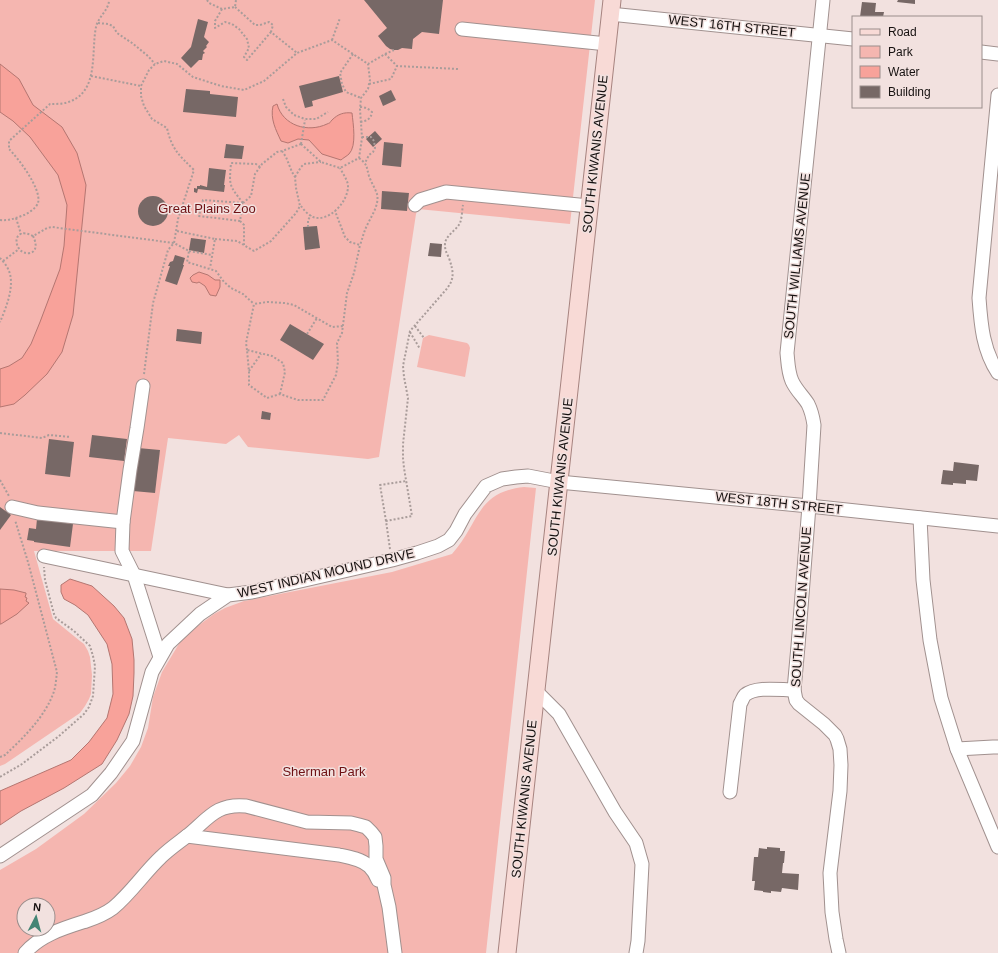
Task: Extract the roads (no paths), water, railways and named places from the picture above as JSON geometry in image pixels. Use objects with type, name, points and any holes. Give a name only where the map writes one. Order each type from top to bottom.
[{"type":"main road","name":"SOUTH KIWANIS AVENUE","points":[[507,953],[611,7]]},
{"type":"street","name":"SOUTH WILLIAMS AVENUE","points":[[809,506],[814,425],[808,404],[792,380],[788,367],[787,353],[822,0]]},
{"type":"street","name":"WEST 16TH STREET","points":[[611,7],[852,39]]},
{"type":"street","points":[[462,29],[607,44]]},
{"type":"street","points":[[982,52],[998,54]]},
{"type":"street","points":[[998,95],[979,298],[980,322],[983,338],[993,366],[998,374]]},
{"type":"street","points":[[415,205],[420,200],[446,192],[589,206]]},
{"type":"street","points":[[143,386],[123,522],[122,551],[134,575],[160,657]]},
{"type":"street","name":"WEST INDIAN MOUND DRIVE","points":[[0,856],[92,795],[133,741],[152,672],[168,644],[200,614],[228,595],[252,592],[392,560],[438,546],[449,540],[456,531],[465,514],[486,486],[502,480],[528,476],[559,482]]},
{"type":"street","name":"WEST 18TH STREET","points":[[559,482],[998,526]]},
{"type":"street","name":"SOUTH LINCOLN AVENUE","points":[[809,506],[794,690],[796,700],[799,704],[824,724],[837,739],[840,749],[840,791],[830,873],[832,912],[839,953]]},
{"type":"street","points":[[12,507],[38,512],[123,522]]},
{"type":"street","points":[[920,518],[923,580],[930,640],[941,698],[957,749],[998,847]]},
{"type":"street","points":[[44,556],[228,595]]},
{"type":"street","points":[[730,792],[740,704],[744,696],[752,691],[763,689],[794,690]]},
{"type":"street","points":[[536,691],[559,714],[615,812],[636,843],[642,864],[636,953]]},
{"type":"street","points":[[957,749],[998,747]]},
{"type":"street","points":[[25,953],[33,944],[47,935],[105,913],[126,896],[160,858],[212,813],[227,806],[236,805],[250,807],[307,822],[351,823],[366,827],[375,837],[376,859],[384,878],[394,953]]},
{"type":"street","points":[[187,836],[321,852],[352,858],[369,866],[380,882],[384,885]]},
{"type":"water","points":[[0,64],[19,79],[33,105],[62,127],[77,153],[86,185],[73,315],[62,352],[47,374],[25,395],[14,404],[0,407],[0,369],[9,366],[22,358],[31,344],[60,269],[64,246],[67,205],[58,175],[30,137],[13,121],[0,112]]},
{"type":"water","points":[[277,104],[280,112],[290,122],[297,126],[312,128],[320,127],[329,123],[341,114],[352,113],[354,140],[349,154],[341,160],[322,154],[309,140],[298,139],[288,143],[281,141],[272,115],[273,106]]},
{"type":"water","points":[[199,272],[208,275],[215,280],[220,280],[220,287],[216,296],[210,295],[205,286],[199,282],[192,282],[190,278]]},
{"type":"water","points":[[70,579],[92,586],[114,606],[124,618],[132,639],[134,660],[133,696],[129,714],[117,740],[102,764],[64,788],[21,811],[0,825],[0,791],[71,760],[89,742],[107,718],[113,694],[112,664],[107,644],[88,615],[64,599],[61,592],[61,585]]},
{"type":"water","points":[[0,589],[26,593],[26,601],[29,603],[17,614],[1,624],[0,624]]},
{"type":"park label","name":"Great Plains Zoo","points":[[207,208]]},
{"type":"park label","name":"Sherman Park","points":[[324,771]]}]
